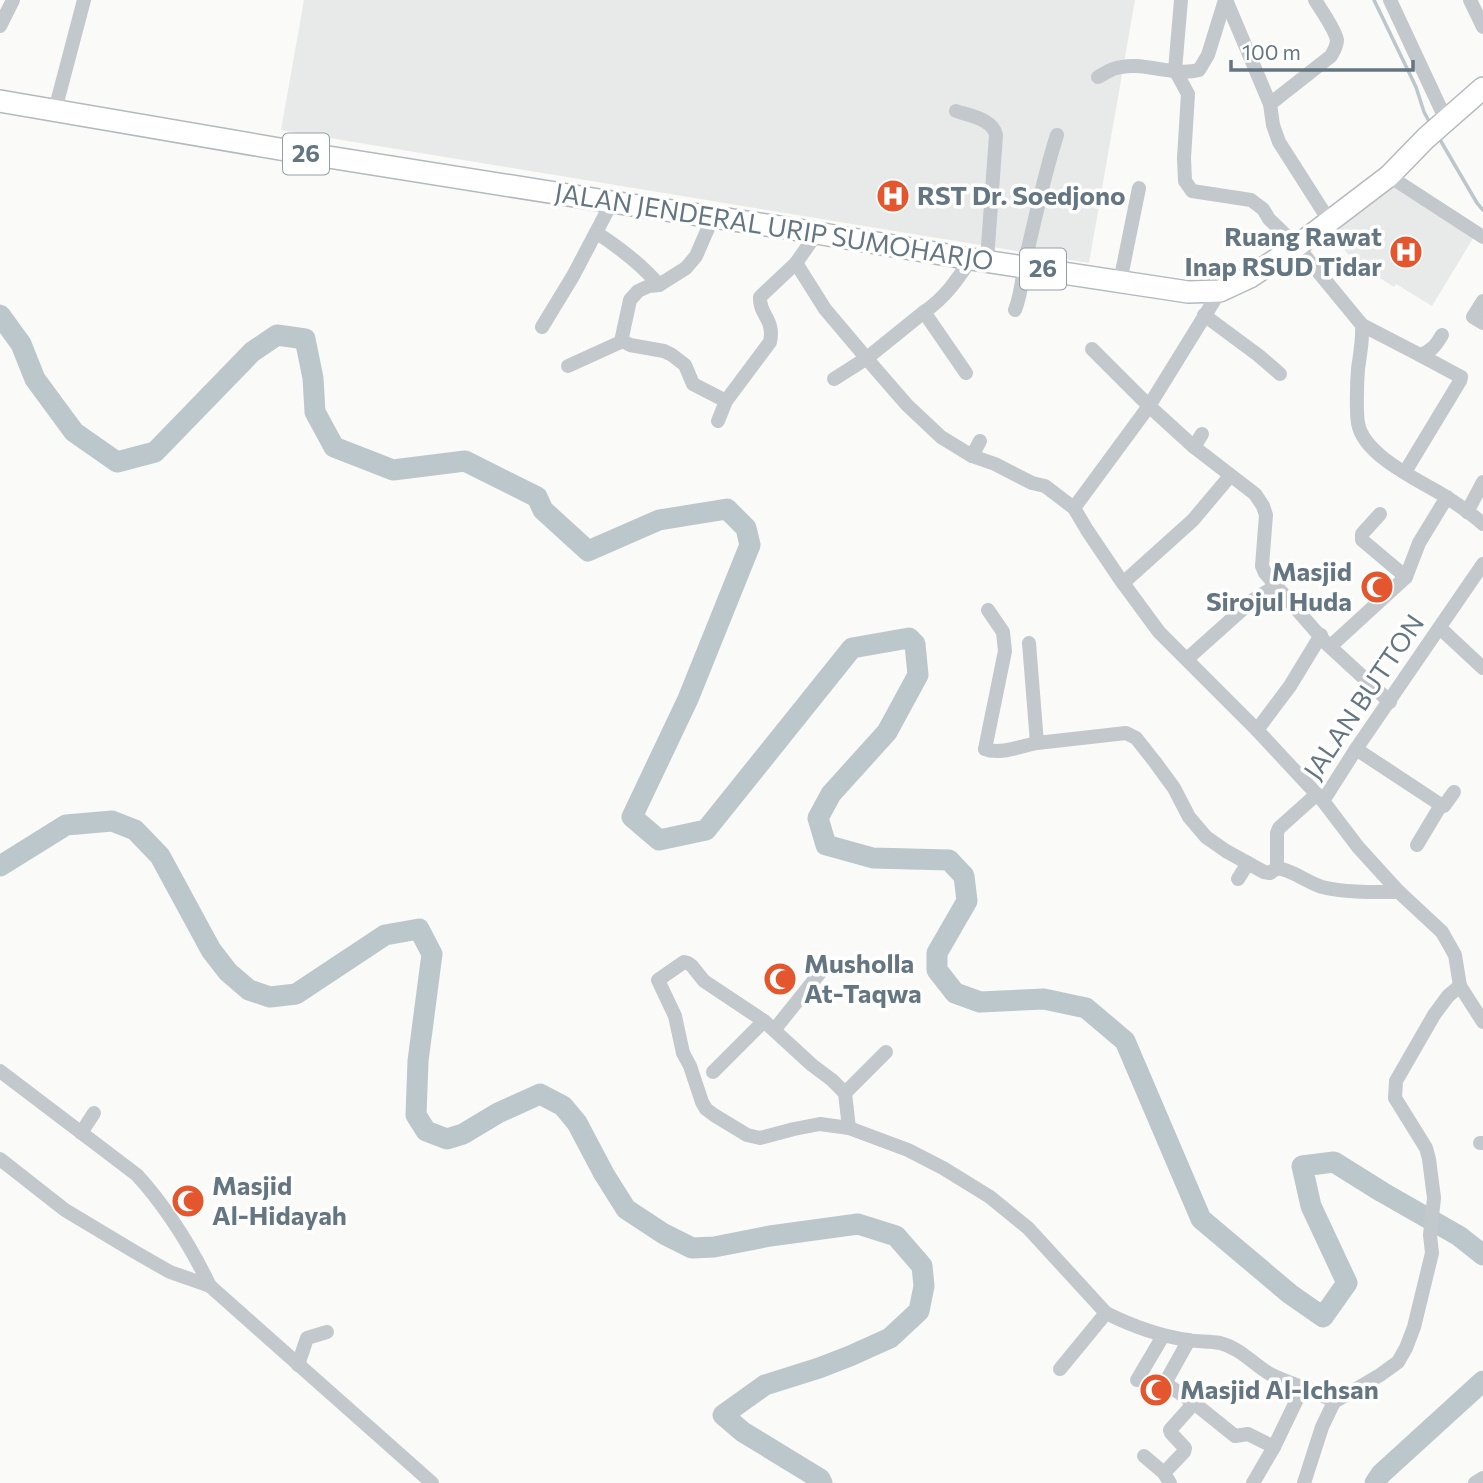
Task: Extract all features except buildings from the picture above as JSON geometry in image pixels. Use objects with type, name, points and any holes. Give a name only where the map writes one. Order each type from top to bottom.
[{"type":"highway","name":"JALAN JENDERAL URIP SUMOHARJO","points":[[0,101],[298,152],[1188,292],[1220,290],[1250,277],[1297,246],[1389,176],[1426,138],[1480,95]]},
{"type":"street","points":[[55,110],[84,0]]},
{"type":"street","points":[[1181,0],[1175,70],[1188,94],[1184,158],[1185,181],[1192,191],[1257,204],[1297,246],[1362,325],[1461,377],[1405,472]]},
{"type":"street","points":[[1098,77],[1112,69],[1124,67],[1190,72],[1199,70],[1208,55],[1226,0]]},
{"type":"street","points":[[1226,0],[1270,104],[1279,142],[1330,222]]},
{"type":"street","points":[[1270,104],[1331,56],[1336,47],[1334,34],[1315,0]]},
{"type":"street","points":[[1390,0],[1445,122]]},
{"type":"street","points":[[0,26],[7,7]]},
{"type":"street","points":[[834,379],[867,358],[936,304],[979,260],[996,135],[995,129],[989,123],[956,111]]},
{"type":"street","points":[[1014,310],[1021,294],[1024,266],[1046,170],[1057,135]]},
{"type":"street","points":[[1389,176],[1483,237]]},
{"type":"street","points":[[1120,282],[1139,188]]},
{"type":"street","points":[[542,327],[612,202]]},
{"type":"street","points":[[623,341],[623,328],[630,300],[638,291],[659,285],[686,268],[696,256],[713,217]]},
{"type":"street","points":[[597,233],[624,251],[659,285]]},
{"type":"street","points":[[718,421],[726,401],[770,342],[770,321],[760,303],[761,297],[796,263],[817,233]]},
{"type":"street","points":[[796,263],[825,309],[915,413],[942,437],[972,456],[995,464],[1031,483],[1045,486],[1074,509],[1159,632],[1257,730],[1320,798],[1279,828],[1277,868]]},
{"type":"street","points":[[1074,509],[1149,406],[1220,290]]},
{"type":"street","points":[[1483,302],[1474,317],[1483,323]]},
{"type":"street","points":[[924,312],[966,373]]},
{"type":"street","points":[[1204,316],[1280,374]]},
{"type":"street","points":[[1362,325],[1358,369],[1360,431],[1374,450],[1447,497],[1483,524]]},
{"type":"street","points":[[1420,355],[1436,346],[1443,335]]},
{"type":"street","points":[[623,341],[672,355],[685,365],[693,384],[726,401]]},
{"type":"street","points":[[568,366],[623,341]]},
{"type":"street","points":[[1092,349],[1149,406],[1198,441],[1230,476],[1255,494],[1266,515],[1262,566],[1265,573],[1323,639],[1390,702]]},
{"type":"street","points":[[972,456],[980,441]]},
{"type":"street","points":[[1123,583],[1193,520],[1230,476]]},
{"type":"street","points":[[1467,512],[1483,482]]},
{"type":"street","points":[[1323,639],[1330,644],[1334,643],[1406,577],[1419,543],[1447,497]]},
{"type":"street","points":[[1380,513],[1362,534],[1362,540],[1406,577]]},
{"type":"street","name":"JALAN BUTTON","points":[[1483,564],[1390,702],[1320,798],[1358,847],[1399,892],[1442,932],[1455,955],[1460,986],[1483,1022]]},
{"type":"street","points":[[1186,659],[1254,600],[1276,586]]},
{"type":"street","points":[[988,610],[1003,632],[1006,651],[985,749],[990,752],[1000,751],[1037,743],[1126,733],[1136,738],[1174,788],[1189,817],[1206,837],[1226,851],[1264,872],[1270,873],[1277,868],[1288,870],[1313,884],[1332,889],[1399,892]]},
{"type":"street","points":[[1440,628],[1483,668]]},
{"type":"street","points":[[1257,730],[1323,639]]},
{"type":"street","points":[[1029,643],[1037,743]]},
{"type":"street","points":[[1356,749],[1441,805]]},
{"type":"street","points":[[1417,845],[1441,805],[1444,806],[1454,792]]},
{"type":"street","points":[[1237,879],[1248,863]]},
{"type":"street","points":[[849,1128],[845,1093],[770,1025],[704,981],[692,966],[685,962],[658,980],[675,1016],[683,1054],[702,1102],[714,1115],[747,1135],[760,1138],[820,1124],[849,1128],[908,1150],[990,1197],[1028,1228],[1106,1313],[1163,1336],[1222,1344],[1246,1355],[1271,1374],[1334,1402]]},
{"type":"street","points":[[713,1072],[770,1025],[823,969]]},
{"type":"street","points":[[1304,1483],[1322,1427],[1334,1402],[1398,1362],[1406,1348],[1423,1297],[1432,1253],[1430,1235],[1434,1198],[1426,1148],[1395,1098],[1395,1089],[1396,1081],[1434,1015],[1448,996],[1460,986]]},
{"type":"street","points":[[845,1093],[886,1052]]},
{"type":"street","points":[[0,1071],[137,1175],[156,1196],[192,1250],[210,1286],[432,1483]]},
{"type":"street","points":[[81,1133],[94,1113]]},
{"type":"street","points":[[0,1159],[65,1210],[170,1272],[210,1286]]},
{"type":"street","points":[[1060,1369],[1106,1313]]},
{"type":"street","points":[[298,1365],[307,1338],[327,1332]]},
{"type":"street","points":[[1137,1380],[1163,1336]]},
{"type":"street","points":[[1189,1340],[1165,1382],[1235,1436],[1248,1434],[1274,1447]]},
{"type":"street","points":[[1252,1483],[1274,1447],[1302,1389]]},
{"type":"street","points":[[1144,1456],[1167,1478],[1185,1450],[1171,1433],[1171,1429],[1194,1403]]},
{"type":"street","points":[[1475,1483],[1483,1478]]},
{"type":"shaded area","name":"RST Dr. Soedjono","points":[[304,0],[1135,0],[1089,263],[281,130]]},
{"type":"shaded area","name":"Ruang Rawat Inap RSUD Tidar","points":[[1387,180],[1475,235],[1432,306],[1364,268],[1362,271],[1329,231]]},
{"type":"waterway","points":[[1374,0],[1416,87],[1431,125]]},
{"type":"waterway","points":[[1439,138],[1483,210]]},
{"type":"waterway","points":[[0,315],[21,344],[35,379],[74,432],[117,462],[155,452],[252,352],[277,335],[305,339],[313,378],[315,412],[334,447],[393,470],[465,461],[537,497],[543,510],[588,551],[659,520],[727,509],[746,528],[750,545],[688,699],[632,817],[659,840],[706,830],[852,648],[909,638],[915,644],[918,675],[887,732],[831,794],[818,818],[826,845],[873,858],[949,860],[964,876],[967,901],[937,953],[937,970],[955,993],[980,1002],[1044,999],[1086,1008],[1125,1041],[1201,1219],[1290,1294],[1323,1317],[1347,1283],[1311,1206],[1302,1166],[1334,1162],[1459,1236],[1483,1255]]},
{"type":"waterway","points":[[0,866],[66,825],[112,821],[135,830],[160,856],[211,950],[228,972],[249,990],[270,997],[296,994],[385,935],[419,929],[432,954],[418,1061],[416,1115],[426,1131],[447,1139],[463,1134],[498,1113],[540,1094],[563,1106],[577,1123],[626,1209],[664,1234],[692,1248],[714,1247],[858,1224],[896,1236],[922,1266],[924,1286],[919,1311],[890,1338],[819,1368],[765,1385],[723,1415],[743,1432],[820,1479],[822,1483]]},
{"type":"waterway","points":[[1375,1483],[1381,1474],[1483,1381]]},
{"type":"place","name":"RST Dr. Soedjono","points":[[893,196]]},
{"type":"place","name":"Ruang Rawat Inap RSUD Tidar","points":[[1406,252]]},
{"type":"place","name":"Masjid Sirojul Huda","points":[[1377,587]]},
{"type":"place","name":"Musholla At-Taqwa","points":[[780,979]]},
{"type":"place","name":"Masjid Al-Hidayah","points":[[188,1201]]},
{"type":"place","name":"Masjid Al-Ichsan","points":[[1156,1390]]}]
